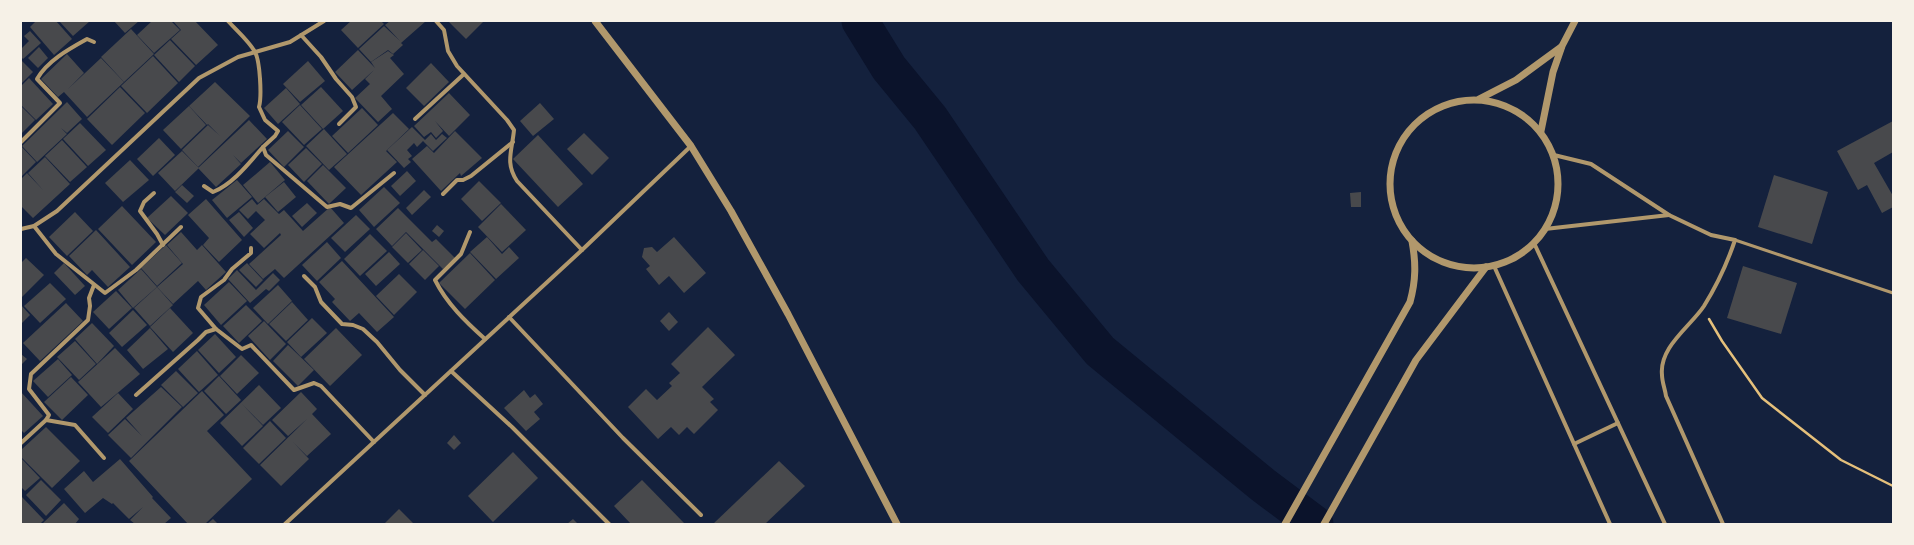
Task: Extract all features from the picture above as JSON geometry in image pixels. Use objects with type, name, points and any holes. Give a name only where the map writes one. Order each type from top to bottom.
[{"type":"street","points":[[204,186],[213,192],[222,188],[250,162],[278,131],[265,120],[258,107],[261,100],[260,78],[255,52],[228,21]]},
{"type":"street","points":[[21,230],[34,226],[67,202],[199,78],[238,57],[290,42],[324,21]]},
{"type":"street","points":[[436,21],[444,30],[448,51],[457,66],[514,130],[509,163],[511,172],[517,181],[582,250]]},
{"type":"street","points":[[595,21],[691,146],[760,262],[897,524]]},
{"type":"street","points":[[1541,131],[1553,72],[1562,46],[1575,21]]},
{"type":"street","points":[[301,35],[321,57],[336,79],[352,97],[356,107],[347,118],[339,124]]},
{"type":"street","points":[[21,142],[60,103],[37,79],[42,71],[68,49],[86,39],[94,42]]},
{"type":"street","points":[[1479,99],[1516,80],[1562,46]]},
{"type":"street","points":[[415,119],[464,74]]},
{"type":"street","points":[[1479,99],[1502,104],[1524,114],[1541,131],[1554,155],[1558,174],[1558,193],[1554,212],[1545,229],[1534,243],[1522,253],[1508,261],[1490,266],[1466,268],[1446,263],[1427,254],[1412,241],[1398,220],[1390,196],[1390,172],[1398,148],[1411,127],[1431,111],[1454,102],[1479,99]]},
{"type":"street","points":[[443,194],[457,180],[463,180],[471,176],[513,142]]},
{"type":"street","points":[[285,524],[582,250],[691,146]]},
{"type":"street","points":[[263,147],[266,155],[327,207],[340,204],[351,208],[394,173]]},
{"type":"street","points":[[1554,155],[1591,164],[1669,215],[1711,235],[1735,240],[1728,263],[1702,308],[1677,338],[1666,356],[1661,374],[1666,396],[1723,524]]},
{"type":"street","points":[[154,193],[144,202],[140,211],[163,245]]},
{"type":"street","points":[[1545,229],[1669,215]]},
{"type":"street","points":[[34,226],[56,254],[106,293],[136,270],[181,227]]},
{"type":"street","points":[[470,232],[461,254],[435,280],[440,290],[464,320],[485,339]]},
{"type":"street","points":[[1285,524],[1328,446],[1375,367],[1410,302],[1415,278],[1416,263],[1412,241]]},
{"type":"street","points":[[1534,243],[1665,524]]},
{"type":"street","points":[[251,248],[251,253],[232,269],[224,280],[201,297],[198,308],[216,329],[242,349],[251,345],[294,390],[314,383],[321,386],[374,442]]},
{"type":"street","points":[[1490,266],[1610,524]]},
{"type":"street","points":[[1324,524],[1416,360],[1490,266]]},
{"type":"street","points":[[304,276],[315,287],[321,302],[342,324],[353,325],[363,329],[425,395]]},
{"type":"street","points":[[21,443],[46,420],[49,415],[30,389],[31,374],[88,320],[90,306],[89,298],[94,285]]},
{"type":"street","points":[[509,317],[596,410],[700,515]]},
{"type":"street","points":[[136,395],[206,332],[216,329]]},
{"type":"street","points":[[451,371],[512,427],[609,524]]},
{"type":"street","points":[[46,420],[75,425],[104,458]]},
{"type":"street","points":[[1574,444],[1618,423]]},
{"type":"lane","points":[[1735,240],[1893,293]]},
{"type":"path","points":[[1702,308],[1722,341],[1762,398],[1841,460],[1893,486]]},
{"type":"building","points":[[36,21],[56,21],[72,39],[54,55],[30,27]]},
{"type":"building","points":[[59,21],[90,21],[73,36]]},
{"type":"building","points":[[114,21],[139,21],[125,33]]},
{"type":"building","points":[[152,21],[171,21],[180,30],[154,53],[137,35]]},
{"type":"building","points":[[173,21],[195,21],[218,45],[196,65],[171,39],[181,30]]},
{"type":"building","points":[[351,21],[381,21],[384,24],[358,48],[341,30]]},
{"type":"building","points":[[390,21],[426,21],[401,43],[403,45],[393,54],[388,50],[371,62],[359,49],[384,26],[400,41],[385,25]]},
{"type":"building","points":[[448,21],[484,21],[466,39]]},
{"type":"building","points":[[131,29],[154,54],[124,82],[101,57]]},
{"type":"building","points":[[30,31],[41,43],[23,59],[21,57],[21,49],[29,41],[24,36]]},
{"type":"building","points":[[170,40],[195,66],[179,82],[154,55]]},
{"type":"building","points":[[39,47],[48,58],[38,68],[28,58]]},
{"type":"building","points":[[358,50],[375,68],[371,62],[388,51],[394,55],[390,58],[404,74],[381,96],[392,109],[378,122],[355,98],[370,84],[365,79],[374,70],[352,90],[335,72]]},
{"type":"building","points":[[67,54],[84,73],[68,89],[101,58],[124,82],[87,117],[64,92],[58,97],[41,79]]},
{"type":"building","points":[[153,56],[178,83],[147,113],[121,86]]},
{"type":"building","points":[[21,60],[33,72],[21,84]]},
{"type":"building","points":[[308,61],[325,81],[300,102],[283,84]]},
{"type":"building","points":[[431,63],[449,82],[424,106],[406,88]]},
{"type":"building","points":[[29,78],[53,104],[36,120],[21,105],[21,86]]},
{"type":"building","points":[[215,82],[250,116],[198,167],[182,150],[208,125],[220,136],[208,124],[207,125],[189,106]]},
{"type":"building","points":[[120,87],[145,113],[112,145],[87,119]]},
{"type":"building","points":[[321,87],[343,111],[323,129],[301,105]]},
{"type":"building","points":[[286,88],[300,104],[278,124],[264,108]]},
{"type":"building","points":[[449,93],[470,115],[449,136],[435,121],[443,131],[436,138],[431,132],[424,137],[414,126]]},
{"type":"building","points":[[67,102],[82,119],[67,133],[61,128],[67,134],[37,162],[22,146]]},
{"type":"building","points":[[540,103],[554,119],[533,136],[520,121]]},
{"type":"building","points":[[300,105],[322,129],[304,145],[282,122]]},
{"type":"building","points":[[21,106],[35,120],[21,134]]},
{"type":"building","points":[[189,106],[206,125],[181,149],[163,130]]},
{"type":"building","points":[[362,108],[378,125],[348,153],[332,136]]},
{"type":"building","points":[[393,113],[409,129],[386,151],[397,162],[361,195],[334,167]]},
{"type":"building","points":[[249,120],[267,139],[241,163],[233,155],[241,164],[216,187],[198,168]]},
{"type":"building","points":[[1893,121],[1893,152],[1874,163],[1893,196],[1893,207],[1882,213],[1867,185],[1858,190],[1837,151]]},
{"type":"building","points":[[80,123],[106,150],[88,166],[63,139]]},
{"type":"building","points":[[412,127],[425,140],[431,134],[436,140],[442,134],[447,138],[433,151],[423,141],[417,147],[414,143],[407,150],[412,156],[408,159],[411,162],[404,168],[387,150]]},
{"type":"building","points":[[324,129],[347,154],[329,170],[306,146]]},
{"type":"building","points":[[288,131],[304,147],[284,167],[268,150]]},
{"type":"building","points":[[455,131],[482,158],[461,176],[460,173],[441,191],[412,159],[427,146],[434,153]]},
{"type":"building","points":[[584,133],[609,158],[592,175],[567,149]]},
{"type":"building","points":[[538,135],[583,184],[558,207],[513,159]]},
{"type":"building","points":[[159,138],[175,155],[153,176],[137,159]]},
{"type":"building","points":[[62,140],[87,167],[70,182],[45,156]]},
{"type":"building","points":[[21,146],[36,162],[21,177]]},
{"type":"building","points":[[306,148],[322,164],[304,182],[288,165]]},
{"type":"building","points":[[182,151],[199,168],[175,191],[158,173]]},
{"type":"building","points":[[45,157],[70,184],[33,218],[21,206],[21,179],[27,173],[43,190],[28,173]]},
{"type":"building","points":[[130,160],[149,180],[123,202],[105,183]]},
{"type":"building","points":[[270,162],[285,180],[258,203],[243,185]]},
{"type":"building","points":[[323,165],[346,188],[329,204],[307,181]]},
{"type":"building","points":[[407,171],[416,181],[400,196],[391,186]]},
{"type":"building","points":[[1774,175],[1828,192],[1812,244],[1758,227]]},
{"type":"building","points":[[237,180],[252,197],[227,218],[212,200]]},
{"type":"building","points":[[479,181],[501,203],[482,221],[461,199]]},
{"type":"building","points":[[284,182],[296,197],[278,212],[265,197]]},
{"type":"building","points":[[182,185],[194,196],[187,203],[175,192]]},
{"type":"building","points":[[384,187],[400,203],[374,227],[359,210]]},
{"type":"building","points":[[424,190],[431,197],[412,215],[406,208]]},
{"type":"building","points":[[1361,192],[1361,207],[1351,207],[1350,193]]},
{"type":"building","points":[[171,196],[188,213],[165,235],[147,218]]},
{"type":"building","points":[[206,199],[242,240],[219,262],[203,245],[209,238],[188,215]]},
{"type":"building","points":[[252,199],[257,205],[264,199],[279,214],[284,210],[303,231],[330,207],[344,223],[284,278],[275,269],[263,279],[249,264],[281,235],[280,233],[264,248],[250,234],[265,220],[256,211],[248,219],[239,210]]},
{"type":"building","points":[[307,203],[317,213],[302,227],[292,216]]},
{"type":"building","points":[[501,204],[526,230],[502,252],[478,227]]},
{"type":"building","points":[[122,206],[156,242],[132,265],[98,229]]},
{"type":"building","points":[[398,208],[432,242],[436,239],[455,258],[443,269],[406,232],[392,246],[376,229]]},
{"type":"building","points":[[75,212],[93,231],[67,256],[49,237]]},
{"type":"building","points":[[239,212],[253,228],[244,237],[229,220]]},
{"type":"building","points":[[356,215],[370,229],[345,252],[331,238]]},
{"type":"building","points":[[437,225],[444,231],[439,237],[432,231]]},
{"type":"building","points":[[96,230],[130,267],[108,287],[92,270],[87,275],[69,256]]},
{"type":"building","points":[[181,232],[197,250],[202,245],[226,272],[206,290],[198,281],[173,304],[157,287],[183,264],[167,245]]},
{"type":"building","points":[[406,233],[422,250],[408,263],[392,247]]},
{"type":"building","points":[[370,234],[387,251],[360,276],[344,259]]},
{"type":"building","points":[[487,237],[502,254],[509,247],[519,258],[496,279],[470,252]]},
{"type":"building","points":[[674,237],[706,273],[684,293],[669,276],[659,285],[646,269],[650,266],[642,257],[644,248],[652,247],[657,252]]},
{"type":"building","points":[[327,242],[341,258],[317,281],[302,265]]},
{"type":"building","points":[[166,245],[182,263],[157,286],[141,268]]},
{"type":"building","points":[[423,250],[439,266],[425,280],[409,264]]},
{"type":"building","points":[[389,252],[400,264],[376,286],[365,274]]},
{"type":"building","points":[[470,253],[495,280],[465,309],[439,283]]},
{"type":"building","points":[[26,258],[44,275],[21,298],[21,263]]},
{"type":"building","points":[[342,261],[394,317],[377,332],[359,313],[350,321],[332,302],[335,299],[319,282]]},
{"type":"building","points":[[64,263],[85,286],[75,295],[54,273]]},
{"type":"building","points":[[247,263],[263,280],[256,287],[239,270]]},
{"type":"building","points":[[1743,266],[1797,283],[1781,334],[1727,318]]},
{"type":"building","points":[[141,269],[157,287],[133,308],[118,290]]},
{"type":"building","points":[[237,270],[256,290],[273,273],[280,280],[269,291],[266,289],[250,303],[228,279]]},
{"type":"building","points":[[399,274],[417,292],[394,315],[376,296]]},
{"type":"building","points":[[229,282],[247,301],[221,325],[204,305]]},
{"type":"building","points":[[50,283],[66,299],[40,323],[24,306]]},
{"type":"building","points":[[278,285],[292,301],[268,324],[253,308]]},
{"type":"building","points":[[157,287],[173,305],[150,326],[134,308]]},
{"type":"building","points":[[116,291],[132,308],[109,329],[93,312]]},
{"type":"building","points":[[292,302],[308,320],[286,341],[269,324]]},
{"type":"building","points":[[66,303],[83,321],[40,361],[23,343]]},
{"type":"building","points":[[21,305],[30,315],[21,324]]},
{"type":"building","points":[[246,305],[262,321],[239,343],[223,326]]},
{"type":"building","points":[[170,308],[193,333],[173,352],[150,327]]},
{"type":"building","points":[[133,310],[147,325],[122,347],[109,333]]},
{"type":"building","points":[[669,312],[678,322],[669,331],[660,321]]},
{"type":"building","points":[[312,318],[327,333],[301,357],[287,342]]},
{"type":"building","points":[[264,321],[286,344],[270,360],[248,336]]},
{"type":"building","points":[[92,323],[114,346],[97,364],[75,339]]},
{"type":"building","points":[[708,327],[735,355],[702,387],[714,399],[710,402],[718,410],[694,434],[687,427],[679,435],[671,427],[658,439],[628,407],[646,389],[657,400],[672,386],[669,383],[680,373],[671,364]]},
{"type":"building","points":[[150,328],[168,349],[143,369],[127,350]]},
{"type":"building","points":[[336,328],[362,355],[330,386],[304,359]]},
{"type":"building","points":[[215,334],[236,357],[219,373],[198,350]]},
{"type":"building","points":[[75,341],[96,364],[79,380],[57,357]]},
{"type":"building","points":[[288,345],[314,370],[298,386],[273,361]]},
{"type":"building","points":[[115,348],[140,374],[101,407],[78,382]]},
{"type":"building","points":[[197,351],[218,375],[199,392],[178,369]]},
{"type":"building","points":[[21,354],[27,359],[21,365]]},
{"type":"building","points":[[241,355],[259,373],[237,394],[220,376]]},
{"type":"building","points":[[58,359],[72,375],[48,397],[33,381]]},
{"type":"building","points":[[176,371],[198,393],[183,407],[161,385]]},
{"type":"building","points":[[219,376],[241,400],[226,414],[204,391]]},
{"type":"building","points":[[71,377],[88,395],[62,420],[44,402]]},
{"type":"building","points":[[259,385],[281,408],[263,425],[242,404],[263,426],[242,446],[220,423]]},
{"type":"building","points":[[161,387],[182,407],[131,458],[108,435],[125,419],[142,436],[126,418]]},
{"type":"building","points":[[524,390],[530,398],[535,394],[543,404],[534,412],[540,419],[526,431],[504,408]]},
{"type":"building","points":[[202,391],[224,415],[207,431],[252,479],[205,524],[188,524],[129,461]]},
{"type":"building","points":[[21,392],[43,416],[24,433],[21,430]]},
{"type":"building","points":[[301,392],[317,409],[312,414],[331,434],[307,456],[293,442],[309,459],[281,486],[260,465],[307,419],[288,436],[272,420]]},
{"type":"building","points":[[118,393],[133,409],[108,433],[92,417]]},
{"type":"building","points":[[270,421],[286,438],[259,464],[243,448]]},
{"type":"building","points":[[46,427],[80,461],[52,488],[21,457],[21,450]]},
{"type":"building","points":[[454,435],[461,443],[454,450],[447,443]]},
{"type":"building","points":[[513,452],[538,478],[493,522],[468,496]]},
{"type":"building","points":[[21,458],[40,478],[25,491],[21,487]]},
{"type":"building","points":[[120,459],[153,497],[152,498],[171,518],[164,524],[135,524],[130,520],[143,507],[129,519],[113,503],[112,504],[103,498],[85,513],[64,489],[84,471],[93,482]]},
{"type":"building","points":[[779,461],[805,486],[765,524],[713,524]]},
{"type":"building","points":[[41,480],[61,500],[46,516],[26,495]]},
{"type":"building","points":[[642,480],[685,524],[631,524],[614,506]]},
{"type":"building","points":[[21,496],[44,520],[40,524],[21,524]]},
{"type":"building","points":[[64,503],[79,519],[75,524],[42,524]]},
{"type":"building","points":[[399,509],[414,524],[384,524]]},
{"type":"building","points":[[213,519],[218,524],[207,524]]},
{"type":"building","points":[[573,519],[578,524],[567,524]]},
{"type":"waterway","points":[[860,21],[889,68],[930,118],[1033,270],[1100,351],[1263,485],[1315,524]]}]
